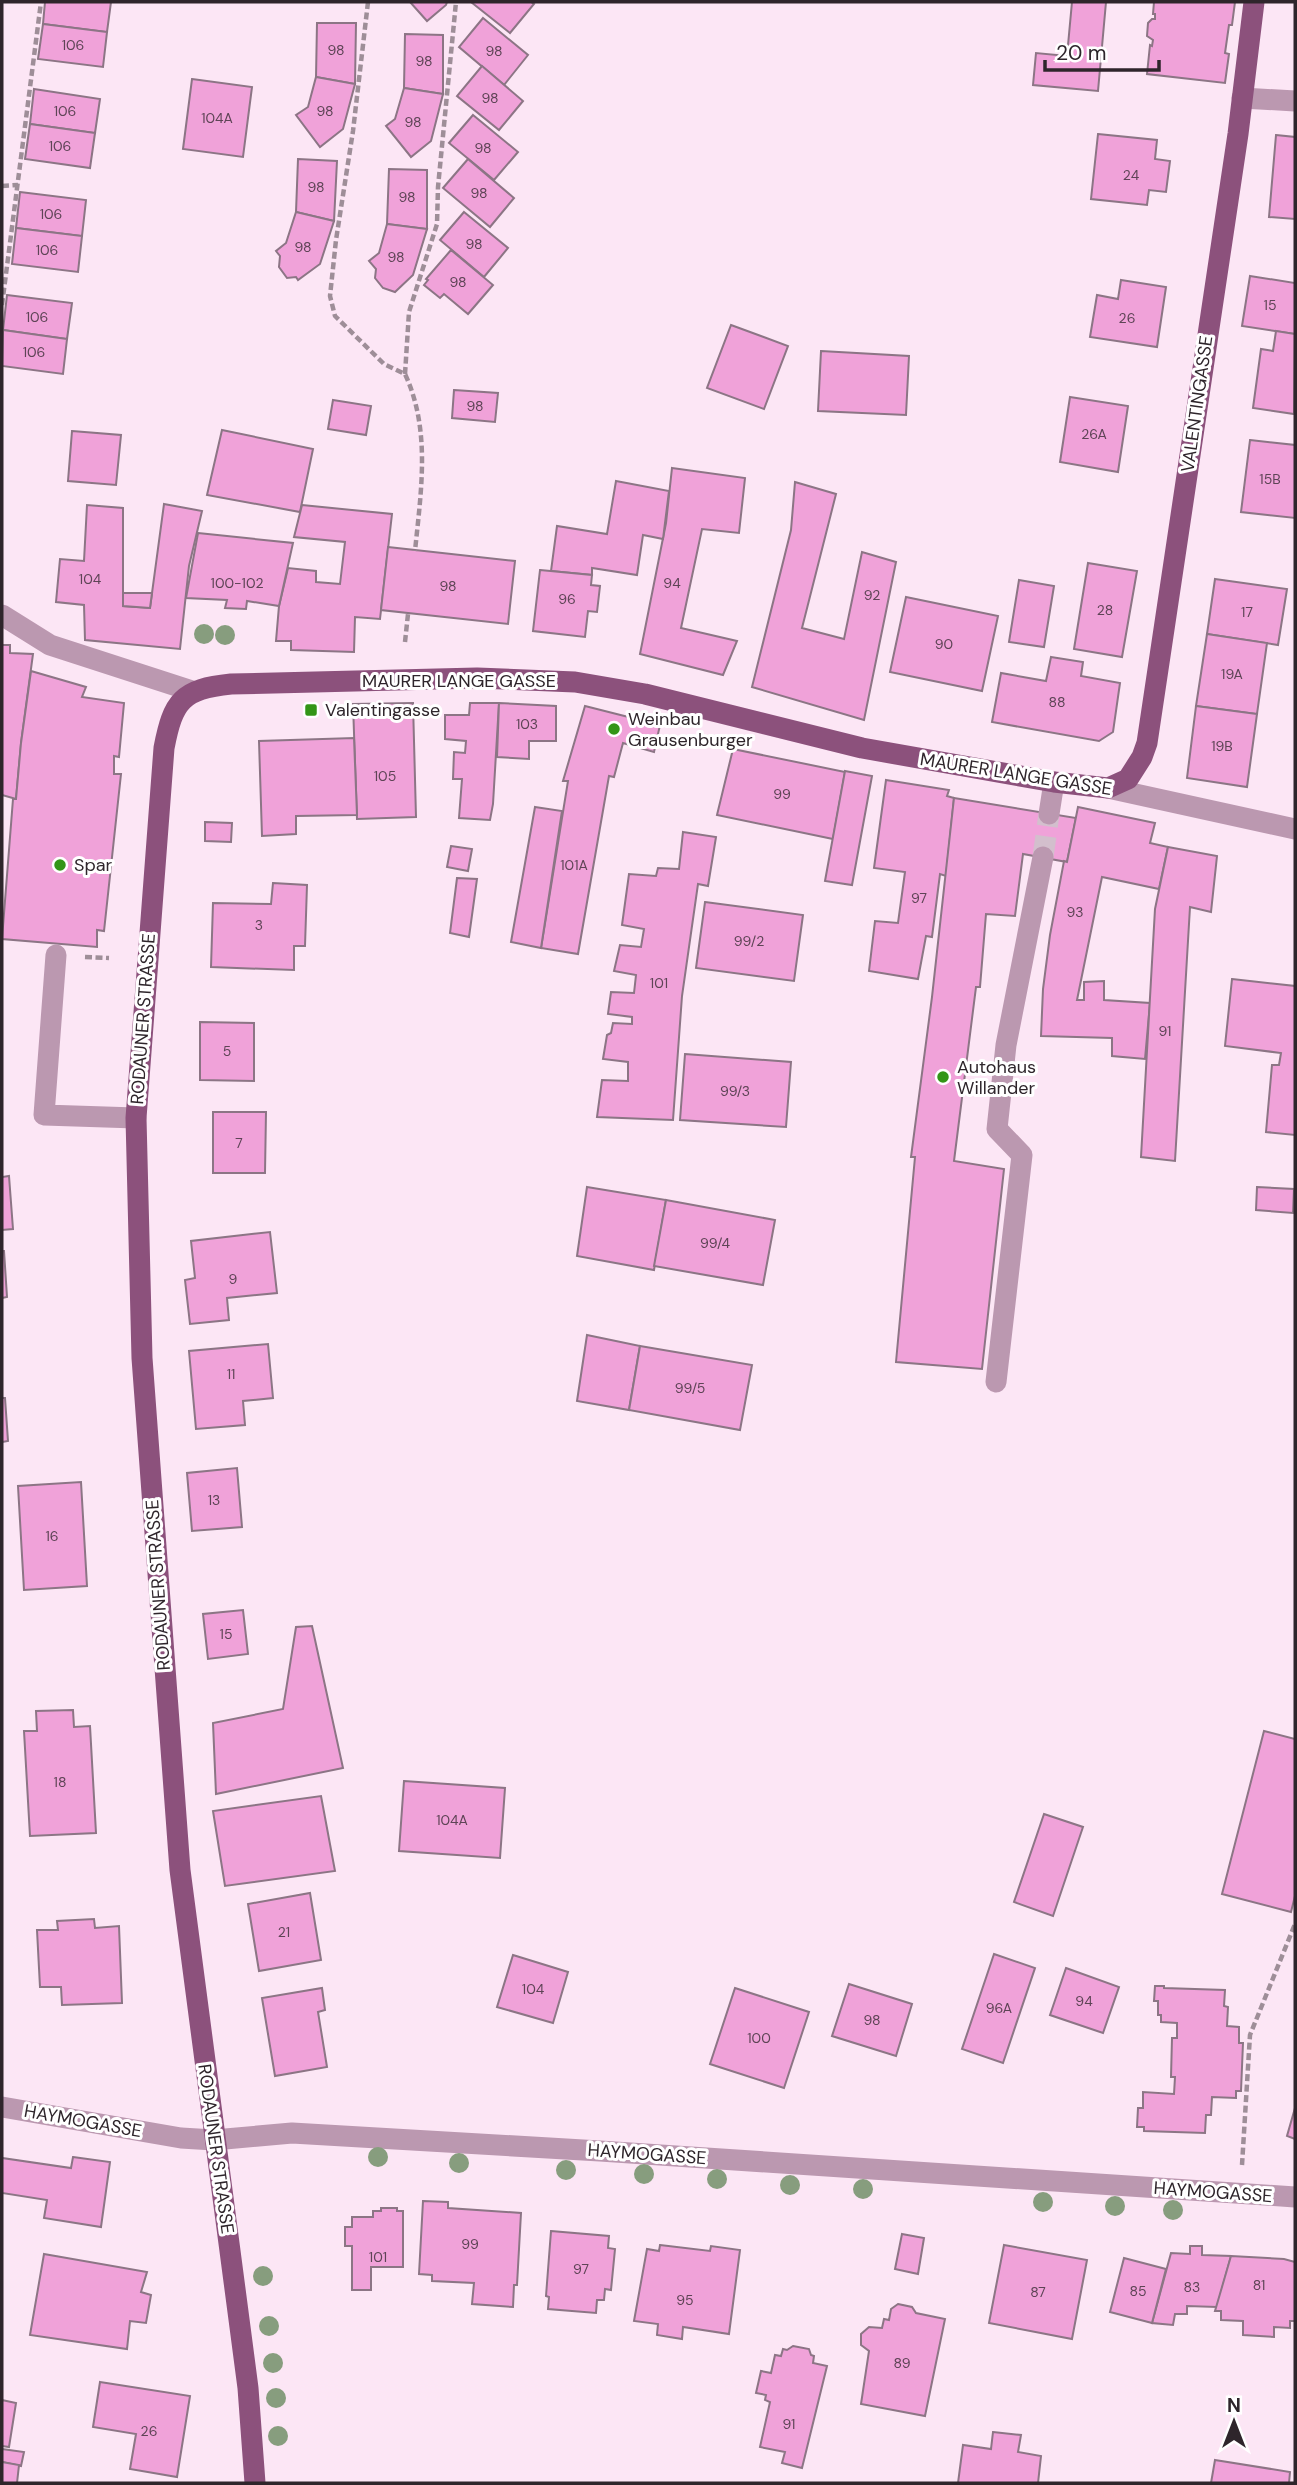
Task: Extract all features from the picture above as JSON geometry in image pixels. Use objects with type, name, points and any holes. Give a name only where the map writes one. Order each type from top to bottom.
[{"type":"main road","name":"VALENTINGASSE","points":[[1108,788],[1128,779],[1142,757],[1147,743],[1254,2]]},
{"type":"main road","name":"MAURER LANGE GASSE","points":[[192,691],[207,686],[231,684],[477,678],[575,682],[645,694],[862,748],[1054,782],[1108,788]]},
{"type":"main road","name":"RODAUNER STRASSE","points":[[192,691],[183,699],[170,719],[164,748],[136,1118],[142,1358],[180,1870],[248,2388],[255,2483]]},
{"type":"street","points":[[1242,98],[1295,101]]},
{"type":"street","name":"MAURER LANGE GASSE","points":[[2,615],[50,645],[192,691]]},
{"type":"street","points":[[1049,814],[1054,782]]},
{"type":"street","name":"MAURER LANGE GASSE","points":[[1108,788],[1295,829]]},
{"type":"street","points":[[996,1382],[1022,1155],[997,1129],[1006,1045],[1043,857]]},
{"type":"street","points":[[56,955],[44,1115],[136,1118]]},
{"type":"street","name":"HAYMOGASSE","points":[[2,2108],[181,2138],[214,2140],[292,2133],[1295,2197]]},
{"type":"path","points":[[2,305],[41,2]]},
{"type":"path","points":[[368,2],[330,296],[335,316],[384,364],[405,374]]},
{"type":"path","points":[[415,551],[422,474],[422,432],[413,391],[405,374],[409,312],[437,224],[438,187],[456,2]]},
{"type":"path","points":[[2,186],[18,185]]},
{"type":"path","points":[[405,642],[408,614]]},
{"type":"path","points":[[90,957],[109,958]]},
{"type":"path","points":[[1240,2194],[1250,2035],[1295,1924]]},
{"type":"building","points":[[45,2],[111,2],[107,32],[43,24]]},
{"type":"building","points":[[410,2],[447,2],[427,21]]},
{"type":"building","points":[[471,2],[531,2],[534,4],[510,33]]},
{"type":"building","points":[[1072,2],[1106,2],[1098,91],[1033,85],[1036,53],[1067,56]]},
{"type":"building","points":[[1154,2],[1235,2],[1225,53],[1229,54],[1225,83],[1147,74],[1153,40],[1147,36],[1148,23],[1155,19]]},
{"type":"building","points":[[483,18],[528,55],[504,85],[459,47]]},
{"type":"building","points":[[317,23],[356,23],[355,84],[316,77]]},
{"type":"building","points":[[43,24],[107,32],[103,67],[38,59]]},
{"type":"building","points":[[405,34],[443,35],[443,94],[404,88]]},
{"type":"building","points":[[482,66],[523,101],[499,130],[457,96]]},
{"type":"building","points":[[316,77],[355,84],[343,129],[320,147],[296,115],[308,107]]},
{"type":"building","points":[[192,79],[252,87],[243,157],[183,149]]},
{"type":"building","points":[[404,88],[443,94],[431,141],[411,157],[386,126],[395,119]]},
{"type":"building","points":[[34,89],[100,99],[95,133],[30,124]]},
{"type":"building","points":[[473,115],[518,152],[494,180],[449,143]]},
{"type":"building","points":[[30,124],[95,133],[90,168],[25,159]]},
{"type":"building","points":[[1098,134],[1157,140],[1155,159],[1170,161],[1166,192],[1149,190],[1147,205],[1091,199]]},
{"type":"building","points":[[1276,135],[1295,137],[1295,219],[1269,217]]},
{"type":"building","points":[[298,159],[337,161],[334,221],[296,212]]},
{"type":"building","points":[[468,159],[514,198],[490,227],[443,188]]},
{"type":"building","points":[[389,169],[427,170],[427,229],[387,224]]},
{"type":"building","points":[[20,192],[86,200],[82,236],[16,228]]},
{"type":"building","points":[[296,212],[334,221],[320,264],[298,280],[296,277],[287,278],[279,267],[280,256],[276,251],[286,243]]},
{"type":"building","points":[[464,212],[508,248],[484,277],[440,240]]},
{"type":"building","points":[[387,224],[427,229],[413,275],[395,292],[383,288],[375,278],[376,269],[369,261],[379,253]]},
{"type":"building","points":[[16,228],[82,236],[78,272],[12,264]]},
{"type":"building","points":[[451,250],[493,285],[468,314],[444,294],[440,298],[424,285]]},
{"type":"building","points":[[1250,276],[1295,283],[1295,334],[1242,326]]},
{"type":"building","points":[[1121,280],[1166,287],[1157,347],[1090,337],[1097,295],[1118,299]]},
{"type":"building","points":[[7,295],[72,303],[67,339],[3,330]]},
{"type":"building","points":[[731,325],[788,346],[764,409],[707,388]]},
{"type":"building","points":[[3,330],[67,339],[63,374],[2,366]]},
{"type":"building","points":[[1276,331],[1295,334],[1294,414],[1253,408],[1261,349],[1273,351]]},
{"type":"building","points":[[821,351],[909,356],[906,415],[818,411]]},
{"type":"building","points":[[454,390],[498,393],[495,422],[452,418]]},
{"type":"building","points":[[1070,397],[1128,406],[1118,472],[1060,462]]},
{"type":"building","points":[[333,400],[371,406],[366,435],[328,429]]},
{"type":"building","points":[[222,430],[313,449],[300,512],[207,495]]},
{"type":"building","points":[[72,431],[121,435],[116,485],[68,481]]},
{"type":"building","points":[[1250,440],[1295,445],[1295,518],[1241,512]]},
{"type":"building","points":[[672,468],[745,478],[739,533],[702,529],[681,628],[737,641],[723,675],[640,654],[666,523]]},
{"type":"building","points":[[616,481],[669,491],[663,539],[643,535],[637,575],[592,568],[592,575],[551,571],[557,526],[607,534]]},
{"type":"building","points":[[795,482],[836,494],[802,628],[844,639],[862,552],[896,562],[864,720],[752,687],[791,530]]},
{"type":"building","points":[[164,504],[202,511],[189,566],[180,649],[85,640],[84,605],[56,602],[60,559],[84,561],[87,505],[123,508],[123,606],[150,608]]},
{"type":"building","points":[[302,505],[392,514],[380,619],[355,617],[354,652],[291,650],[291,641],[276,641],[279,606],[288,568],[316,571],[316,582],[340,584],[345,542],[294,537]]},
{"type":"building","points":[[198,533],[293,543],[279,606],[247,601],[246,609],[225,608],[227,600],[186,598]]},
{"type":"building","points":[[388,547],[515,561],[508,624],[381,610]]},
{"type":"building","points":[[1088,563],[1137,571],[1122,657],[1074,649]]},
{"type":"building","points":[[540,570],[592,575],[591,585],[600,586],[597,612],[588,611],[585,637],[533,631]]},
{"type":"building","points":[[1215,579],[1287,589],[1278,645],[1207,634]]},
{"type":"building","points":[[1019,580],[1054,586],[1044,647],[1009,642]]},
{"type":"building","points":[[123,593],[152,593],[150,608],[123,606]]},
{"type":"building","points":[[906,597],[998,616],[982,691],[890,672]]},
{"type":"building","points":[[1207,634],[1267,643],[1257,714],[1196,706]]},
{"type":"building","points":[[2,645],[10,645],[10,653],[33,654],[16,799],[2,795]]},
{"type":"building","points":[[1051,657],[1083,662],[1081,676],[1120,683],[1113,732],[1099,741],[992,722],[1001,673],[1046,681]]},
{"type":"building","name":"Spar","points":[[31,671],[86,687],[82,697],[124,703],[119,757],[114,756],[114,774],[121,774],[104,931],[97,930],[97,947],[2,939],[13,799],[16,799]]},
{"type":"building","points":[[413,703],[416,817],[357,819],[353,704]]},
{"type":"building","points":[[470,703],[499,703],[490,820],[459,818],[462,779],[453,779],[454,752],[465,753],[466,741],[445,739],[445,715],[469,715]]},
{"type":"building","points":[[499,703],[556,706],[556,741],[529,741],[529,759],[497,757]]},
{"type":"building","points":[[585,706],[660,725],[654,752],[623,743],[614,777],[609,776],[578,954],[541,948],[568,781],[563,781]]},
{"type":"building","points":[[1196,706],[1257,714],[1247,787],[1187,778]]},
{"type":"building","points":[[354,738],[357,815],[296,816],[296,834],[262,836],[259,741]]},
{"type":"building","points":[[733,749],[845,772],[833,839],[717,815]]},
{"type":"building","points":[[845,771],[872,776],[852,885],[825,881]]},
{"type":"building","points":[[886,780],[949,790],[947,796],[954,798],[946,876],[940,874],[932,937],[926,936],[918,979],[869,971],[875,921],[898,923],[905,872],[874,868]]},
{"type":"building","name":"Autohaus Willander","points":[[954,798],[1076,818],[1067,862],[1023,854],[1015,916],[986,914],[980,987],[976,987],[954,1161],[1004,1169],[982,1369],[896,1362],[915,1157],[911,1157]]},
{"type":"building","points":[[535,807],[562,811],[541,948],[511,942]]},
{"type":"building","points":[[1078,807],[1155,823],[1150,843],[1168,847],[1159,889],[1102,877],[1077,1000],[1084,1000],[1084,982],[1104,981],[1104,1000],[1150,1003],[1145,1059],[1112,1056],[1112,1038],[1041,1036],[1043,989],[1050,935],[1064,861],[1067,862]]},
{"type":"building","points":[[205,822],[232,823],[231,842],[205,841]]},
{"type":"building","points":[[683,832],[716,837],[708,886],[698,884],[682,996],[673,1120],[597,1117],[602,1080],[628,1081],[628,1062],[603,1059],[607,1035],[611,1033],[613,1023],[632,1024],[632,1017],[608,1014],[611,992],[634,993],[636,975],[614,971],[620,945],[641,947],[644,929],[622,925],[629,874],[656,876],[658,868],[679,869]]},
{"type":"building","points":[[451,846],[472,849],[468,871],[447,867]]},
{"type":"building","points":[[1168,847],[1217,856],[1211,912],[1190,907],[1175,1161],[1141,1157],[1155,909]]},
{"type":"building","points":[[457,878],[477,879],[469,937],[450,933]]},
{"type":"building","points":[[273,883],[307,885],[305,946],[294,946],[294,970],[211,967],[213,903],[271,904]]},
{"type":"building","points":[[705,902],[803,915],[794,981],[696,968]]},
{"type":"building","points":[[1232,979],[1295,986],[1295,1135],[1266,1132],[1272,1065],[1279,1065],[1281,1053],[1225,1046]]},
{"type":"building","points":[[200,1022],[254,1023],[254,1081],[200,1080]]},
{"type":"building","points":[[685,1054],[791,1062],[786,1127],[680,1120]]},
{"type":"building","points":[[213,1112],[266,1112],[265,1173],[213,1173]]},
{"type":"building","points":[[9,1176],[13,1229],[2,1230],[2,1177]]},
{"type":"building","points":[[587,1187],[666,1200],[654,1270],[577,1256]]},
{"type":"building","points":[[1257,1187],[1294,1189],[1293,1213],[1256,1210]]},
{"type":"building","points":[[666,1200],[775,1220],[763,1285],[654,1266]]},
{"type":"building","points":[[270,1232],[277,1293],[227,1298],[229,1320],[190,1324],[185,1280],[195,1278],[191,1241]]},
{"type":"building","points":[[2,1251],[7,1297],[2,1298]]},
{"type":"building","points":[[587,1335],[640,1346],[629,1410],[577,1401]]},
{"type":"building","points":[[268,1344],[273,1398],[243,1401],[245,1425],[196,1429],[189,1351]]},
{"type":"building","points":[[640,1346],[752,1365],[740,1430],[629,1410]]},
{"type":"building","points":[[2,1398],[5,1398],[8,1441],[2,1442]]},
{"type":"building","points":[[237,1468],[242,1527],[192,1531],[187,1473]]},
{"type":"building","points":[[81,1482],[87,1586],[24,1590],[18,1486]]},
{"type":"building","points":[[243,1610],[248,1654],[208,1659],[203,1614]]},
{"type":"building","points":[[312,1626],[343,1768],[216,1794],[213,1723],[283,1709],[296,1627]]},
{"type":"building","points":[[73,1710],[74,1727],[90,1726],[96,1833],[30,1836],[24,1731],[37,1731],[36,1711]]},
{"type":"building","points":[[1264,1731],[1295,1739],[1295,1896],[1291,1912],[1222,1894]]},
{"type":"building","points":[[404,1781],[505,1788],[500,1858],[399,1851]]},
{"type":"building","points":[[321,1796],[335,1871],[225,1886],[213,1811]]},
{"type":"building","points":[[1044,1814],[1083,1827],[1053,1916],[1014,1902]]},
{"type":"building","points":[[310,1893],[321,1960],[259,1971],[248,1904]]},
{"type":"building","points":[[94,1919],[95,1928],[119,1926],[122,2003],[62,2005],[61,1987],[40,1987],[37,1930],[58,1930],[57,1921]]},
{"type":"building","points":[[994,1954],[1035,1968],[1003,2063],[962,2049]]},
{"type":"building","points":[[513,1955],[568,1972],[553,2023],[497,2007]]},
{"type":"building","points":[[1066,1968],[1119,1987],[1103,2033],[1050,2015]]},
{"type":"building","points":[[849,1984],[912,2004],[896,2056],[832,2036]]},
{"type":"building","points":[[1155,1986],[1225,1990],[1227,2026],[1239,2027],[1239,2043],[1243,2043],[1241,2091],[1236,2091],[1236,2098],[1212,2097],[1211,2115],[1206,2115],[1205,2133],[1144,2131],[1144,2127],[1137,2127],[1138,2108],[1143,2108],[1143,2092],[1174,2094],[1175,2077],[1171,2077],[1172,2038],[1177,2038],[1177,2023],[1161,2022],[1158,2001],[1154,2001]]},
{"type":"building","points":[[322,1988],[325,2010],[318,2012],[327,2067],[275,2076],[262,1998]]},
{"type":"building","points":[[735,1988],[809,2012],[784,2088],[710,2064]]},
{"type":"building","points":[[1295,2108],[1295,2139],[1287,2136]]},
{"type":"building","points":[[73,2157],[110,2162],[101,2227],[44,2218],[47,2200],[2,2193],[2,2158],[71,2168]]},
{"type":"building","points":[[423,2201],[448,2202],[448,2208],[521,2213],[517,2285],[514,2285],[513,2307],[472,2304],[474,2283],[432,2281],[432,2275],[419,2274]]},
{"type":"building","points":[[381,2208],[397,2208],[397,2211],[403,2211],[403,2267],[371,2267],[371,2290],[352,2290],[352,2246],[345,2246],[345,2227],[352,2227],[352,2217],[373,2217],[373,2211],[381,2211]]},
{"type":"building","points":[[551,2231],[609,2236],[608,2248],[615,2249],[611,2290],[605,2289],[604,2300],[597,2300],[596,2313],[548,2309],[549,2297],[546,2296]]},
{"type":"building","points":[[902,2234],[924,2238],[918,2274],[895,2269]]},
{"type":"building","points":[[660,2245],[710,2251],[711,2246],[740,2250],[729,2334],[683,2327],[682,2339],[657,2335],[658,2324],[634,2321],[647,2249],[659,2251]]},
{"type":"building","points":[[1004,2245],[1087,2260],[1072,2339],[989,2323]]},
{"type":"building","points":[[1190,2246],[1202,2246],[1202,2255],[1231,2256],[1217,2307],[1187,2306],[1187,2314],[1175,2314],[1173,2325],[1152,2323],[1171,2253],[1190,2254]]},
{"type":"building","points":[[44,2254],[147,2272],[141,2292],[151,2295],[146,2323],[130,2321],[127,2349],[30,2335]]},
{"type":"building","points":[[1231,2256],[1295,2262],[1295,2321],[1290,2321],[1290,2328],[1274,2327],[1274,2337],[1243,2335],[1243,2321],[1221,2320],[1221,2311],[1215,2311]]},
{"type":"building","points":[[1124,2258],[1166,2269],[1152,2323],[1110,2312]]},
{"type":"building","points":[[898,2304],[912,2307],[916,2313],[945,2319],[925,2416],[861,2404],[869,2351],[861,2345],[861,2334],[869,2327],[882,2328],[884,2319],[889,2320],[891,2309]]},
{"type":"building","points":[[793,2346],[809,2349],[814,2356],[813,2363],[827,2366],[802,2468],[782,2463],[785,2452],[760,2447],[770,2402],[765,2400],[766,2395],[756,2393],[761,2371],[771,2373],[775,2355],[781,2356],[783,2349],[787,2350]]},
{"type":"building","points":[[100,2382],[190,2396],[177,2477],[130,2469],[136,2434],[93,2427]]},
{"type":"building","points":[[2,2400],[16,2403],[9,2447],[2,2446]]},
{"type":"building","points":[[993,2432],[1021,2435],[1018,2452],[1041,2456],[1038,2483],[958,2483],[963,2445],[991,2449]]},
{"type":"building","points":[[2,2449],[24,2452],[21,2466],[2,2462]]},
{"type":"building","points":[[1215,2460],[1290,2472],[1289,2483],[1211,2483]]},
{"type":"building","points":[[2,2462],[19,2465],[17,2483],[2,2483]]},
{"type":"tunnel","points":[[1043,857],[1049,814]]},
{"type":"place","name":"Valentingasse","points":[[311,710]]},
{"type":"place","name":"Weinbau Grausenburger","points":[[614,729]]},
{"type":"place","name":"Spar","points":[[60,865]]},
{"type":"place","name":"Autohaus Willander","points":[[943,1077]]}]
